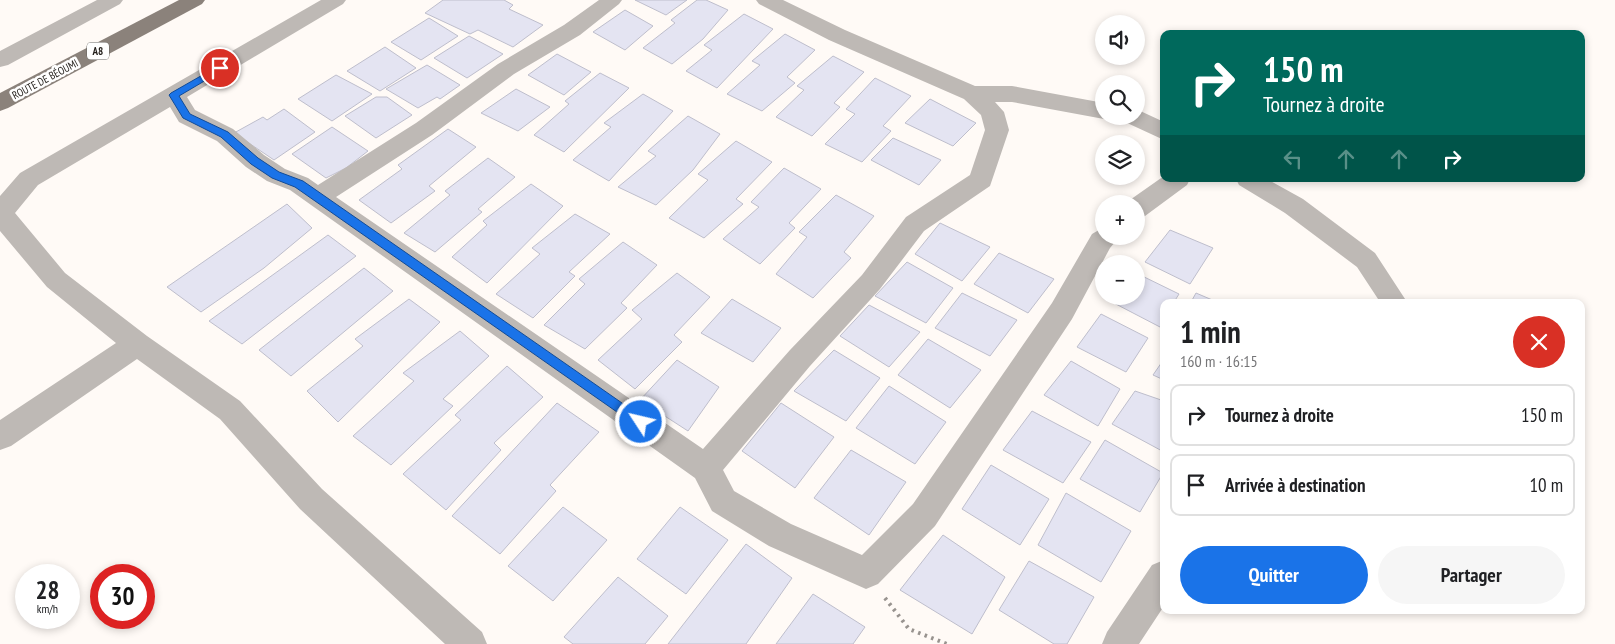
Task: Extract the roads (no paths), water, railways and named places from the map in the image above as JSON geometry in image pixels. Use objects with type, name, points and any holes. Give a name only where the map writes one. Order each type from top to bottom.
[{"type":"main road","name":"ROUTE DE BÉOUMI","points":[[0,103],[195,0]]},
{"type":"street","points":[[0,60],[113,0]]},
{"type":"street","points":[[336,0],[29,179],[0,213],[56,280],[137,344],[230,410],[311,499],[470,644]]},
{"type":"street","points":[[317,197],[424,129],[506,69],[572,30],[612,0]]},
{"type":"street","points":[[706,468],[800,358],[870,282],[915,224],[981,180],[997,130],[992,112],[972,94],[836,35],[766,0]]},
{"type":"street","points":[[972,94],[1012,94],[1095,109]]},
{"type":"street","points":[[174,95],[187,116],[225,135],[255,161],[269,170],[299,184],[706,468],[723,501],[780,535],[866,573],[924,515],[1057,319],[1099,245]]},
{"type":"street","points":[[1145,122],[1160,130]]},
{"type":"street","points":[[1145,201],[1173,182]]},
{"type":"street","points":[[1253,182],[1294,206],[1366,260],[1392,299]]},
{"type":"street","points":[[0,437],[137,344]]},
{"type":"street","points":[[1119,644],[1160,582]]}]
